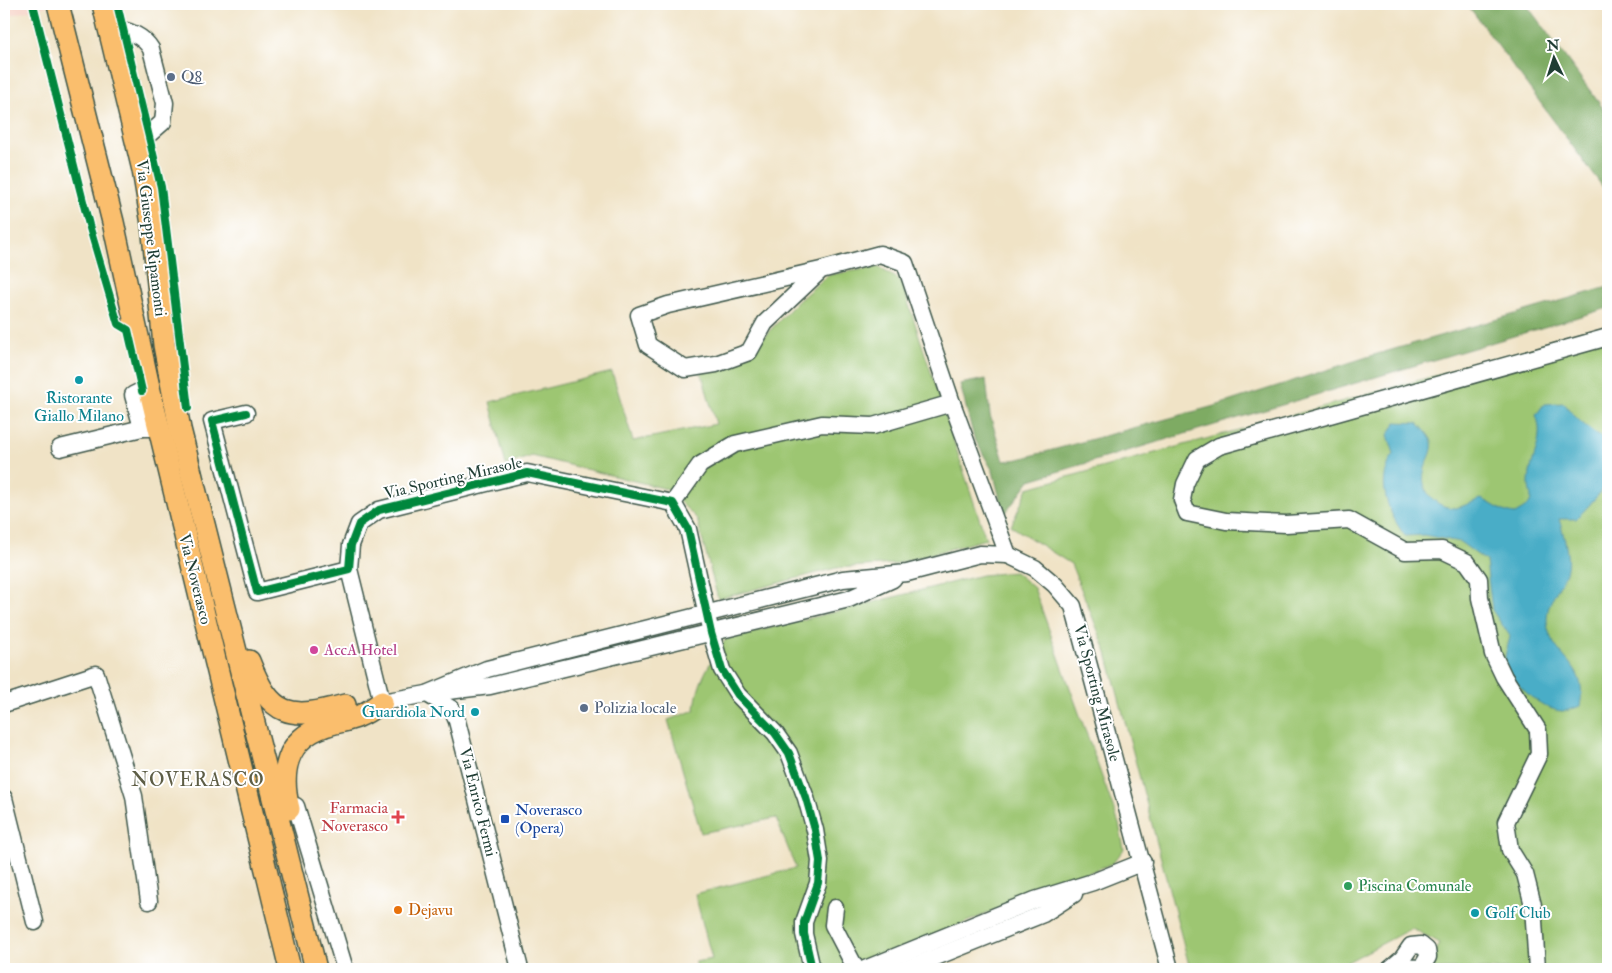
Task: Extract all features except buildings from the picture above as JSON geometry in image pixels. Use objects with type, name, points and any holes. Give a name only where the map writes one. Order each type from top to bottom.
[{"type":"main road","name":"Via Giuseppe Ripamonti","points":[[58,4],[113,222],[140,351]]},
{"type":"main road","name":"Via Giuseppe Ripamonti","points":[[103,4],[138,144],[152,224],[164,345],[178,415],[220,587]]},
{"type":"main road","name":"Via Noverasco","points":[[140,351],[148,388],[150,428],[250,807]]},
{"type":"main road","points":[[220,587],[256,678],[273,703],[285,711],[298,714],[318,712],[357,702],[382,702]]},
{"type":"main road","points":[[220,587],[317,969]]},
{"type":"main road","points":[[317,969],[320,935],[284,791],[286,762],[294,748],[306,736],[323,726],[360,716],[382,702]]},
{"type":"main road","points":[[250,807],[255,871],[278,969]]},
{"type":"main road","points":[[250,807],[290,969]]},
{"type":"street","points":[[109,26],[131,32],[148,42],[165,103],[163,122],[158,129],[138,144]]},
{"type":"street","points":[[821,270],[765,323],[749,352],[716,364],[685,370],[648,345],[639,315],[668,305],[821,270],[880,254],[905,263],[952,403],[1008,555]]},
{"type":"street","points":[[1536,969],[1533,905],[1525,874],[1510,850],[1506,822],[1539,754],[1538,730],[1508,684],[1493,654],[1480,598],[1479,579],[1467,562],[1442,550],[1405,551],[1349,520],[1286,524],[1226,521],[1187,513],[1182,500],[1185,484],[1197,459],[1220,446],[1608,337]]},
{"type":"street","points":[[812,969],[804,934],[804,922],[818,883],[820,861],[815,830],[806,798],[788,753],[775,733],[738,696],[722,670],[711,633],[688,529],[673,503],[700,465],[735,444],[822,424],[873,426],[952,403]]},
{"type":"street","points":[[246,412],[212,421],[257,592],[349,569]]},
{"type":"street","points":[[60,448],[150,428]]},
{"type":"street","name":"Via Sporting Mirasole","points":[[382,702],[349,569],[351,545],[359,524],[379,510],[527,472],[673,503]]},
{"type":"street","name":"Via Sporting Mirasole","points":[[427,694],[487,669],[843,579],[907,573],[980,554],[1008,555],[1035,568],[1055,585],[1073,606],[1143,862],[1170,969]]},
{"type":"street","name":"Via Sporting Mirasole","points":[[427,694],[490,686],[849,599],[907,573]]},
{"type":"street","points":[[4,704],[96,674],[134,796],[149,901]]},
{"type":"street","points":[[382,702],[427,694]]},
{"type":"street","name":"Via Enrico Fermi","points":[[427,694],[452,709],[457,721],[520,969]]},
{"type":"street","points":[[4,798],[35,922]]},
{"type":"street","points":[[296,806],[345,969]]},
{"type":"street","points":[[866,969],[1035,900],[1094,882],[1143,862]]},
{"type":"street","points":[[906,969],[1043,914],[1094,882]]},
{"type":"street","points":[[835,908],[833,925],[856,969]]},
{"type":"shaded area","points":[[4,4],[47,4],[47,6],[4,17]]},
{"type":"green space","points":[[1467,4],[1526,4],[1608,115],[1608,194]]},
{"type":"green space","points":[[878,267],[901,281],[986,539],[895,564],[836,568],[718,599],[697,519],[667,489],[532,456],[506,465],[490,402],[612,372],[633,441],[716,424],[701,371],[742,360],[797,302],[828,275]]},
{"type":"green space","points":[[1608,287],[1608,308],[1030,480],[1004,515],[993,471],[974,438],[960,384],[986,379],[990,415],[1004,461],[1019,459],[1218,405],[1367,357]]},
{"type":"green space","points":[[1608,328],[1608,969],[1430,969],[1439,943],[1412,928],[1334,969],[1190,969],[1107,653],[1071,564],[1011,526],[1028,488]]},
{"type":"green space","points":[[1015,572],[1034,588],[1119,824],[1124,849],[1113,863],[850,969],[699,969],[695,962],[712,959],[695,894],[796,868],[776,818],[701,833],[668,720],[695,710],[701,681],[726,639],[982,575]]},
{"type":"water","points":[[1564,403],[1584,425],[1608,442],[1606,478],[1600,492],[1576,519],[1559,519],[1568,560],[1566,572],[1549,606],[1548,629],[1552,640],[1576,672],[1582,692],[1580,706],[1562,711],[1545,706],[1528,694],[1508,670],[1505,659],[1510,636],[1492,610],[1486,561],[1460,542],[1424,535],[1405,536],[1393,516],[1384,485],[1388,464],[1394,454],[1388,435],[1396,422],[1418,423],[1428,434],[1432,442],[1432,450],[1423,479],[1427,492],[1436,502],[1455,508],[1481,499],[1506,512],[1515,514],[1528,506],[1531,500],[1530,474],[1539,433],[1536,415],[1544,404]]},
{"type":"cycle path","points":[[33,4],[89,225],[118,324],[128,330],[142,391]]},
{"type":"cycle path","points":[[117,4],[161,187],[188,408]]},
{"type":"cycle path","points":[[246,413],[212,421],[257,592],[349,569],[351,545],[359,524],[379,510],[527,473],[673,503],[688,529],[711,633],[722,670],[738,695],[775,733],[789,753],[806,798],[815,830],[820,861],[818,883],[804,922],[804,934],[812,969]]},
{"type":"place","name":"Q8","points":[[171,77]]},
{"type":"place","name":"Ristorante Giallo Milano","points":[[79,380]]},
{"type":"place","name":"AccA Hotel","points":[[314,650]]},
{"type":"place","name":"Polizia locale","points":[[584,708]]},
{"type":"place","name":"Guardiola Nord","points":[[475,712]]},
{"type":"place","name":"Farmacia Noverasco","points":[[398,817]]},
{"type":"place","name":"Noverasco (Opera)","points":[[505,819]]},
{"type":"place","name":"Piscina Comunale","points":[[1348,886]]},
{"type":"place","name":"Dejavu","points":[[398,910]]},
{"type":"place","name":"Golf Club","points":[[1475,913]]},
{"type":"district","name":"NOVERASCO","points":[[198,780]]}]
